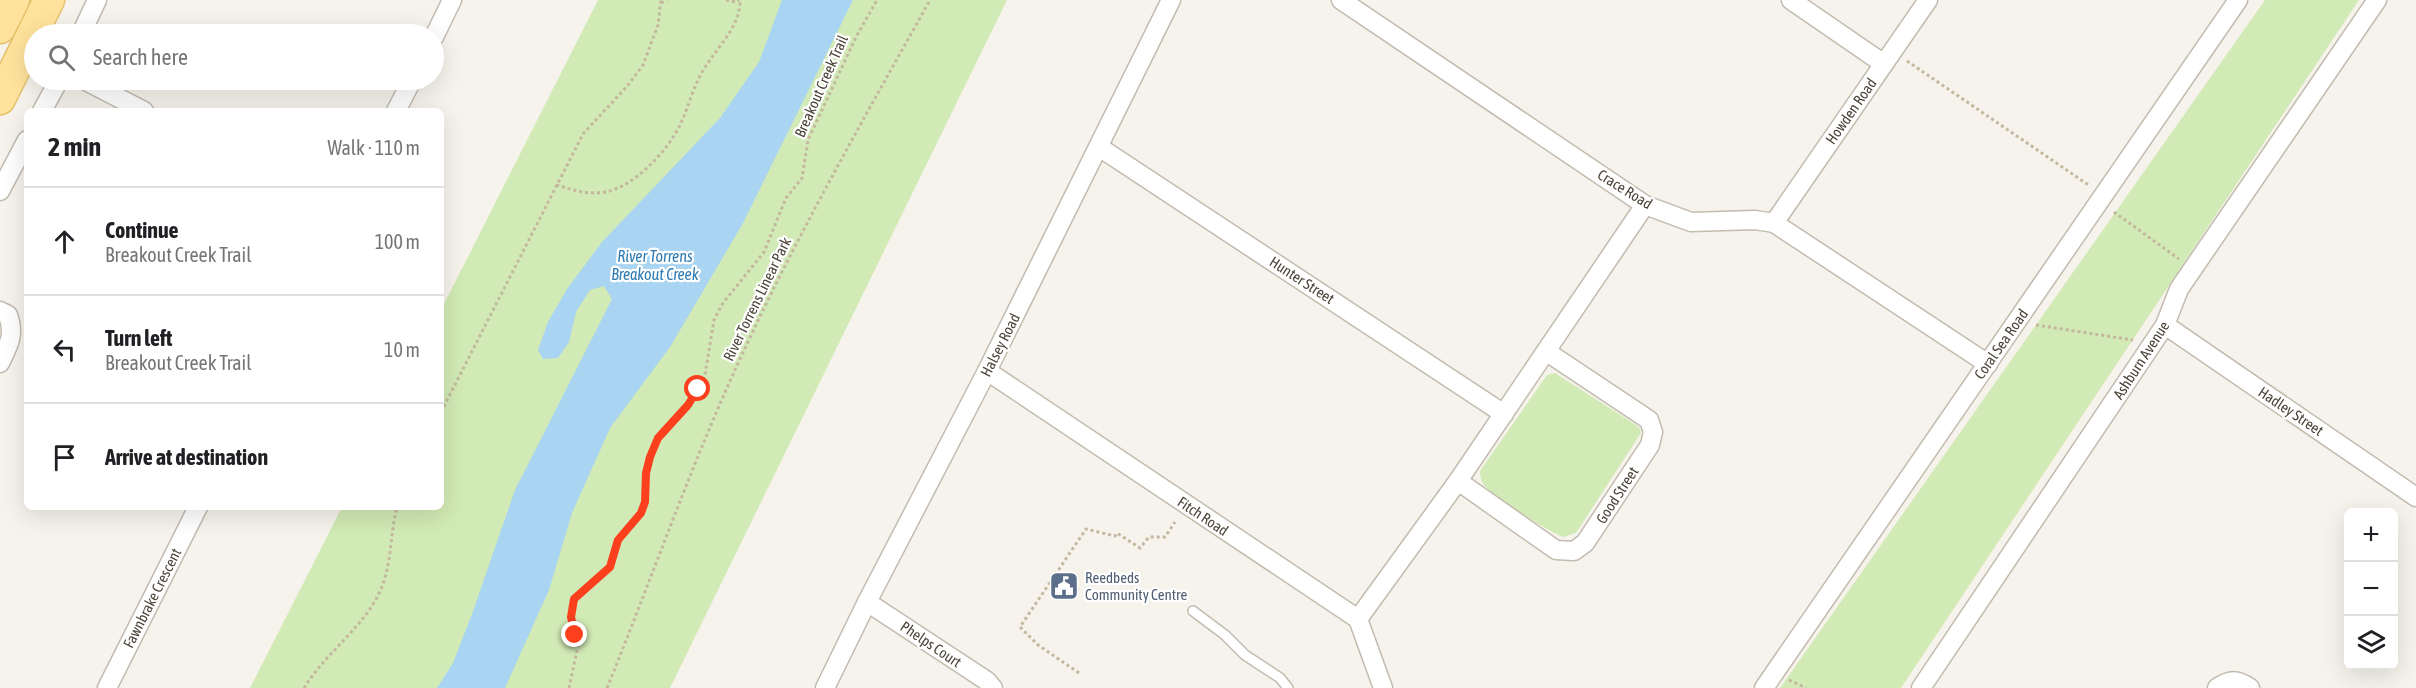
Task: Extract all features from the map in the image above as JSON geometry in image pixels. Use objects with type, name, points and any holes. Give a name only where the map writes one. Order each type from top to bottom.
[{"type":"main road","points":[[0,28],[14,0]]},
{"type":"main road","points":[[37,24],[49,0]]},
{"type":"main road","points":[[0,99],[24,51]]},
{"type":"street","points":[[86,24],[98,0]]},
{"type":"street","points":[[440,24],[452,0]]},
{"type":"street","name":"Halsey Road","points":[[825,688],[987,371],[1171,0]]},
{"type":"street","name":"Crace Road","points":[[1341,0],[1645,205],[1691,222],[1755,220],[1774,223],[1988,364]]},
{"type":"street","points":[[1791,0],[1888,57]]},
{"type":"street","name":"Howden Road","points":[[1774,223],[1928,0]]},
{"type":"street","name":"Coral Sea Road","points":[[1764,688],[2238,0]]},
{"type":"street","name":"Ashburn Avenue","points":[[1920,688],[2153,344],[2165,325],[2179,289],[2377,0]]},
{"type":"street","points":[[44,108],[54,90]]},
{"type":"street","points":[[103,90],[138,108]]},
{"type":"street","points":[[398,108],[407,90]]},
{"type":"street","points":[[0,191],[24,146]]},
{"type":"street","name":"Hunter Street","points":[[1099,147],[1504,414]]},
{"type":"street","points":[[1383,688],[1358,619],[1458,481],[1645,205]]},
{"type":"street","points":[[0,311],[8,315],[12,328],[10,342],[0,363]]},
{"type":"street","name":"Hadley Street","points":[[2165,325],[2416,497]]},
{"type":"street","name":"Good Street","points":[[1458,481],[1556,550],[1574,551],[1585,543],[1650,444],[1652,426],[1649,420],[1546,352]]},
{"type":"street","name":"Fitch Road","points":[[987,371],[1358,619]]},
{"type":"street","name":"Fawnbrake Crescent","points":[[107,688],[196,510]]},
{"type":"street","name":"Phelps Court","points":[[867,602],[987,681],[993,688]]},
{"type":"street","points":[[2217,688],[2229,680],[2240,681],[2250,688]]},
{"type":"lane","points":[[1193,611],[1225,635],[1245,655],[1281,678],[1288,688]]},
{"type":"path","points":[[444,406],[583,134],[629,84],[643,64],[658,25],[661,2],[667,0]]},
{"type":"path","points":[[556,185],[588,193],[608,192],[627,183],[654,162],[681,124],[699,77],[736,19],[740,0],[736,2],[726,0]]},
{"type":"path","name":"Breakout Creek Trail","points":[[569,688],[578,646],[571,617],[574,599],[610,567],[618,540],[641,513],[645,502],[646,473],[658,438],[688,405],[705,375],[714,320],[723,303],[764,252],[786,198],[802,178],[808,140],[856,37],[877,0]]},
{"type":"path","name":"River Torrens Linear Park","points":[[607,688],[684,490],[747,344],[840,161],[930,0]]},
{"type":"path","points":[[1888,57],[2102,198],[2193,269]]},
{"type":"path","points":[[2017,322],[2153,344]]},
{"type":"path","points":[[304,688],[357,626],[380,591],[387,574],[397,510]]},
{"type":"path","points":[[1079,673],[1038,645],[1020,627],[1086,529],[1114,536],[1117,533],[1140,548],[1149,537],[1165,537],[1175,522]]},
{"type":"green space","points":[[598,0],[1007,0],[670,688],[250,688],[340,510],[444,510],[444,304]]},
{"type":"green space","points":[[2265,0],[2359,0],[1901,688],[1780,688]]},
{"type":"green space","points":[[1555,373],[1636,425],[1641,433],[1576,533],[1563,537],[1535,522],[1494,494],[1484,485],[1480,474],[1547,375]]},
{"type":"water","name":"River Torrens Breakout Creek","points":[[782,0],[853,0],[742,225],[670,347],[610,428],[572,513],[549,590],[505,688],[437,688],[453,663],[515,490],[612,299],[604,286],[590,290],[576,312],[569,342],[558,358],[543,359],[538,350],[548,322],[567,289],[602,242],[720,118],[759,62]]},
{"type":"place","name":"Reedbeds Community Centre","points":[[1064,586]]},
{"type":"route","points":[[575,635],[571,617],[574,599],[610,567],[618,540],[641,513],[645,502],[646,473],[658,438],[688,405],[698,389]]}]
